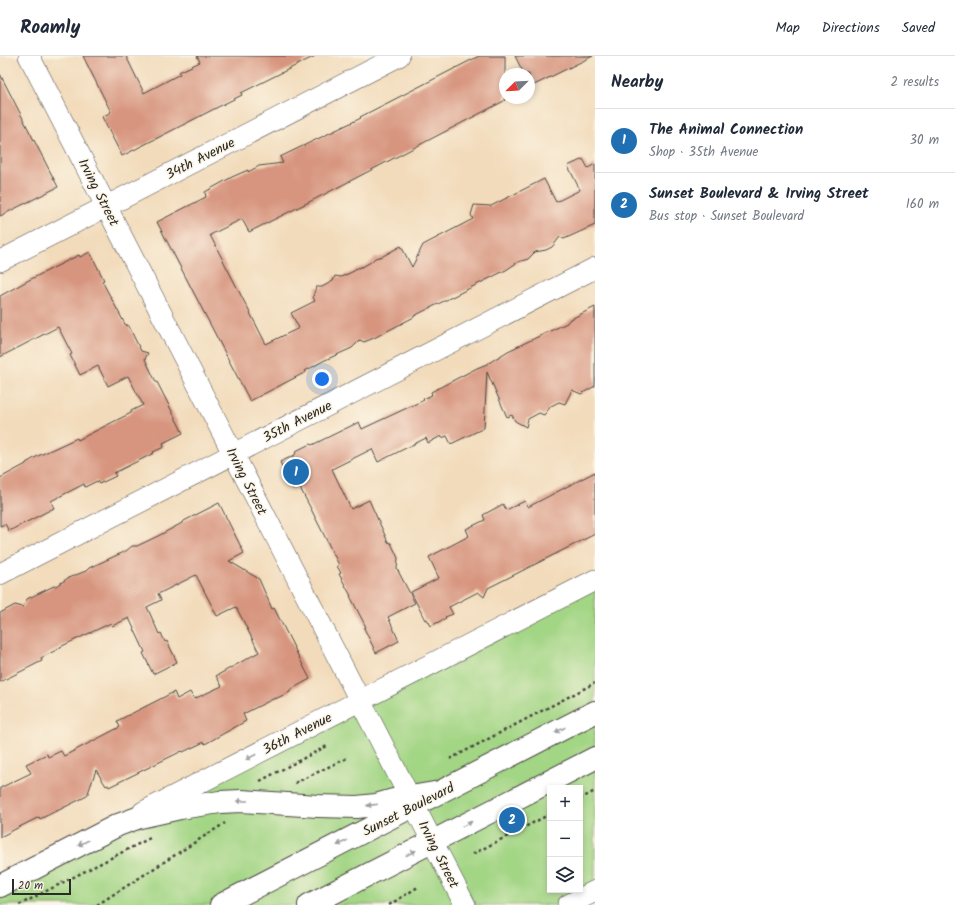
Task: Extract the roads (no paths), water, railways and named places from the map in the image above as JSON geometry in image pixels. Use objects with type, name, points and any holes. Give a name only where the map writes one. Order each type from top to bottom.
[{"type":"main road","name":"Sunset Boulevard","points":[[221,905],[412,802],[440,792],[595,712]]},
{"type":"main road","points":[[309,905],[595,758]]},
{"type":"main road","name":"Sunset Boulevard","points":[[118,825],[140,817],[174,809],[220,802],[241,801],[357,807],[376,805],[393,800],[412,802]]},
{"type":"main road","name":"36th Avenue","points":[[0,886],[118,825]]},
{"type":"main road","points":[[323,905],[390,863]]},
{"type":"street","name":"Irving Street","points":[[29,56],[465,905]]},
{"type":"street","name":"34th Avenue","points":[[0,261],[399,56]]},
{"type":"street","name":"35th Avenue","points":[[0,574],[595,268]]},
{"type":"street","name":"36th Avenue","points":[[118,825],[595,580]]},
{"type":"street","points":[[568,905],[595,891]]},
{"type":"place","name":"The Animal Connection","points":[[296,472]]},
{"type":"place","name":"Sunset Boulevard & Irving Street","points":[[512,820]]}]
